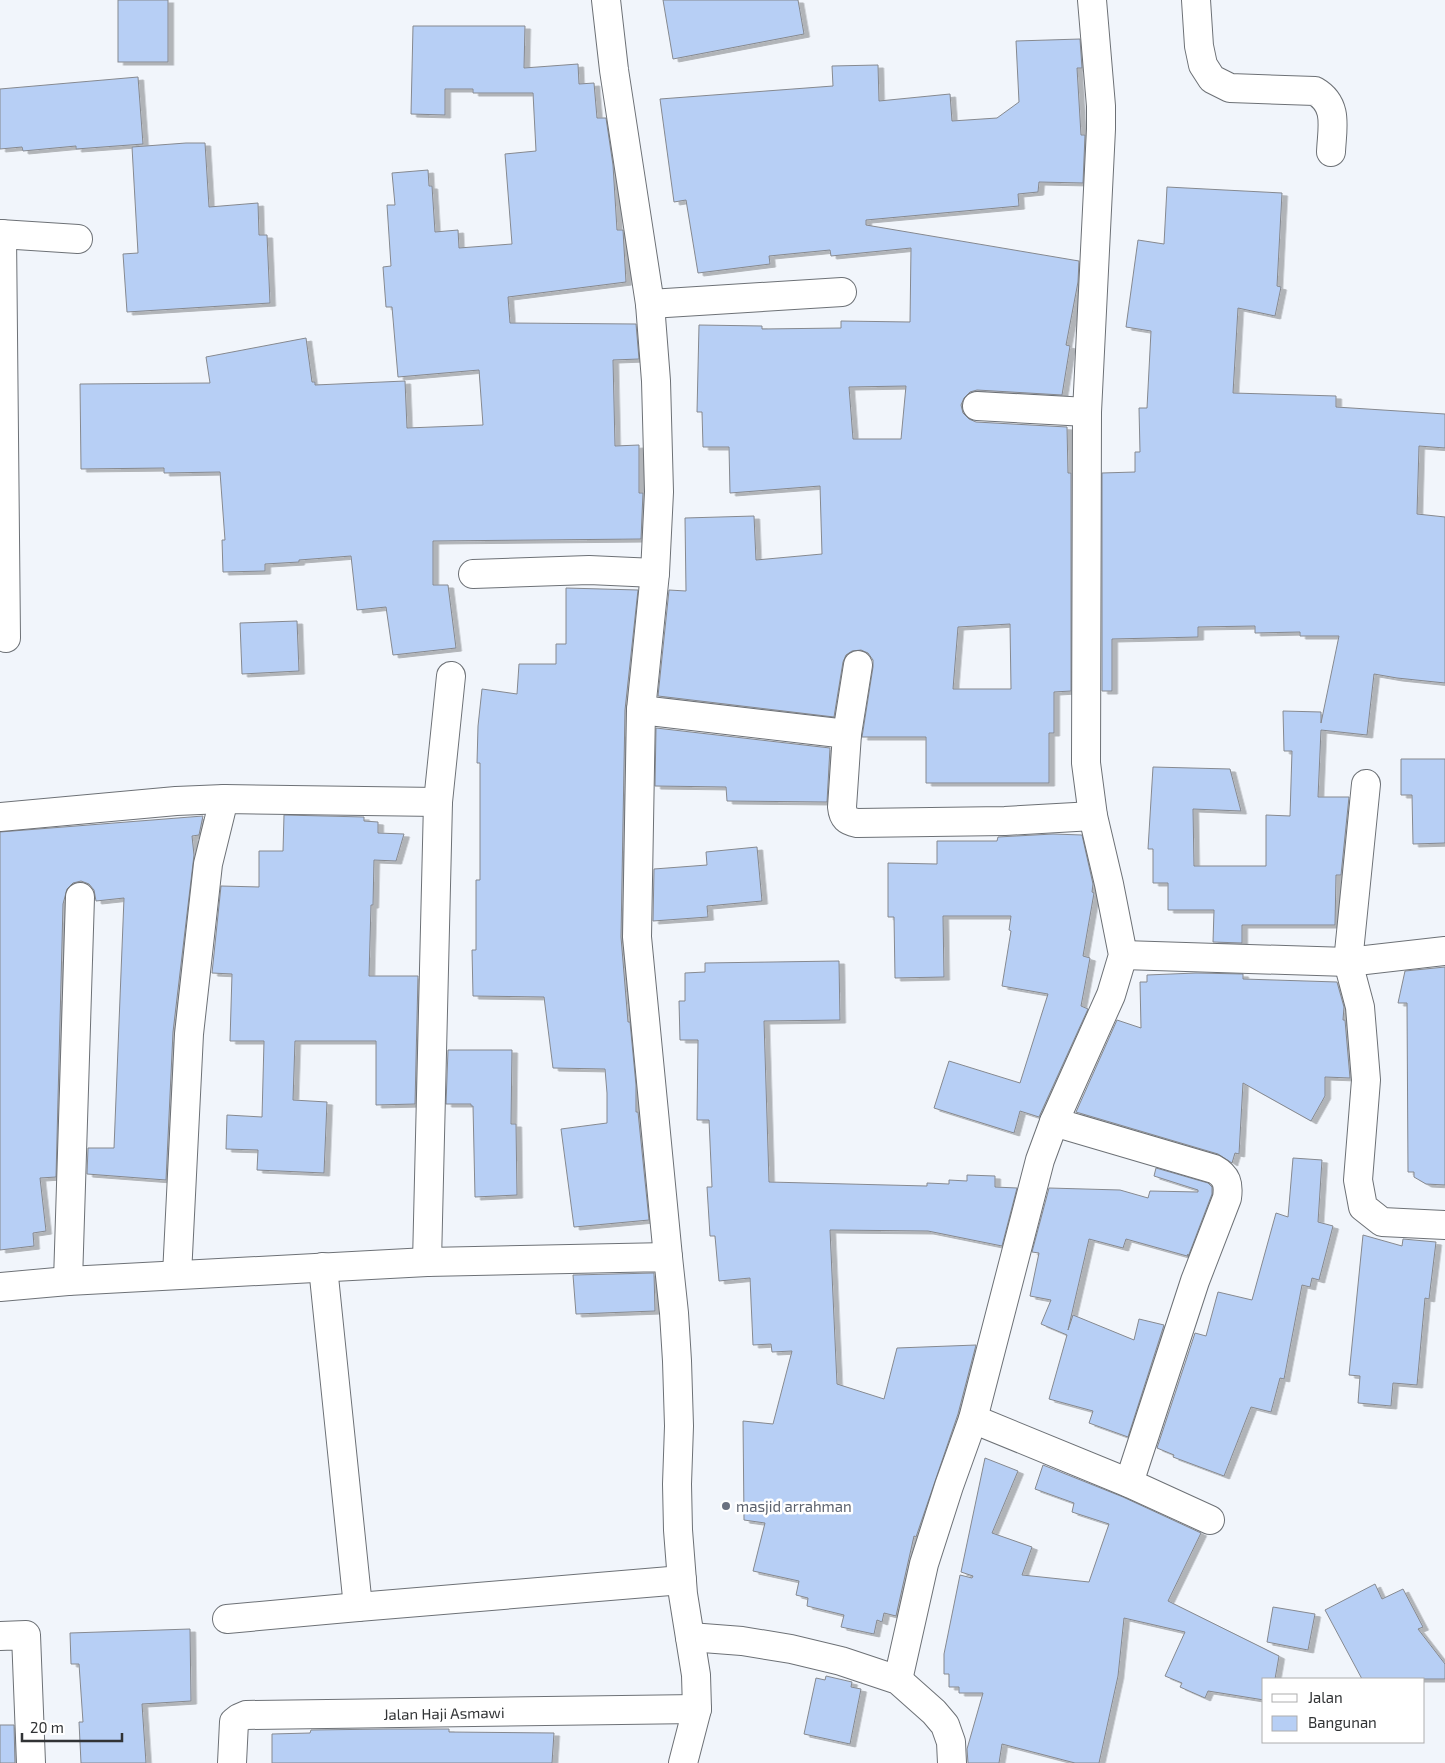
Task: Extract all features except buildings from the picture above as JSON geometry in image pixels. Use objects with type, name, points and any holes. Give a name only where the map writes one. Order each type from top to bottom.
[{"type":"street","points":[[606,0],[614,70],[650,304],[658,431],[659,492],[655,573],[640,710],[638,937],[674,1312],[679,1426],[677,1484],[682,1580],[696,1675],[697,1709],[682,1763]]},
{"type":"street","points":[[898,1680],[924,1564],[949,1486],[974,1420],[1040,1160],[1054,1122],[1111,995],[1123,955],[1093,816],[1086,763],[1088,412],[1101,129],[1101,106],[1092,0]]},
{"type":"street","points":[[1196,0],[1202,65],[1212,79],[1230,88],[1315,91],[1324,96],[1330,104],[1332,116],[1331,152]]},
{"type":"street","points":[[6,638],[1,234],[78,239]]},
{"type":"street","points":[[650,304],[842,292]]},
{"type":"street","points":[[977,406],[1088,412]]},
{"type":"street","points":[[474,574],[580,570],[655,573]]},
{"type":"street","points":[[858,665],[847,734],[842,807],[843,816],[848,821],[857,824],[995,821],[1093,816]]},
{"type":"street","points":[[427,1262],[438,802],[450,676]]},
{"type":"street","points":[[640,710],[847,734]]},
{"type":"street","points":[[1366,784],[1348,962],[1360,1007],[1366,1080],[1358,1180],[1363,1208],[1382,1222],[1445,1226]]},
{"type":"street","points":[[0,817],[176,801],[224,799],[438,802]]},
{"type":"street","points":[[177,1275],[189,1034],[208,864],[224,799]]},
{"type":"street","points":[[68,1281],[80,897]]},
{"type":"street","points":[[1123,955],[1348,962],[1445,951]]},
{"type":"street","points":[[1054,1122],[1214,1169],[1222,1173],[1228,1187],[1227,1198],[1195,1281],[1129,1482]]},
{"type":"street","points":[[0,1287],[68,1281],[427,1262],[668,1256]]},
{"type":"street","points":[[323,1267],[358,1607]]},
{"type":"street","points":[[974,1420],[1129,1482],[1210,1520]]},
{"type":"street","points":[[227,1619],[682,1580]]},
{"type":"street","points":[[0,1636],[26,1635],[31,1763]]},
{"type":"street","points":[[690,1638],[742,1641],[790,1649],[841,1662],[898,1680],[934,1712],[945,1725],[951,1742],[952,1763]]},
{"type":"street","name":"Jalan Haji Asmawi","points":[[232,1763],[234,1722],[246,1715],[697,1709]]},
{"type":"place","name":"masjid arrahman","points":[[726,1506]]}]
